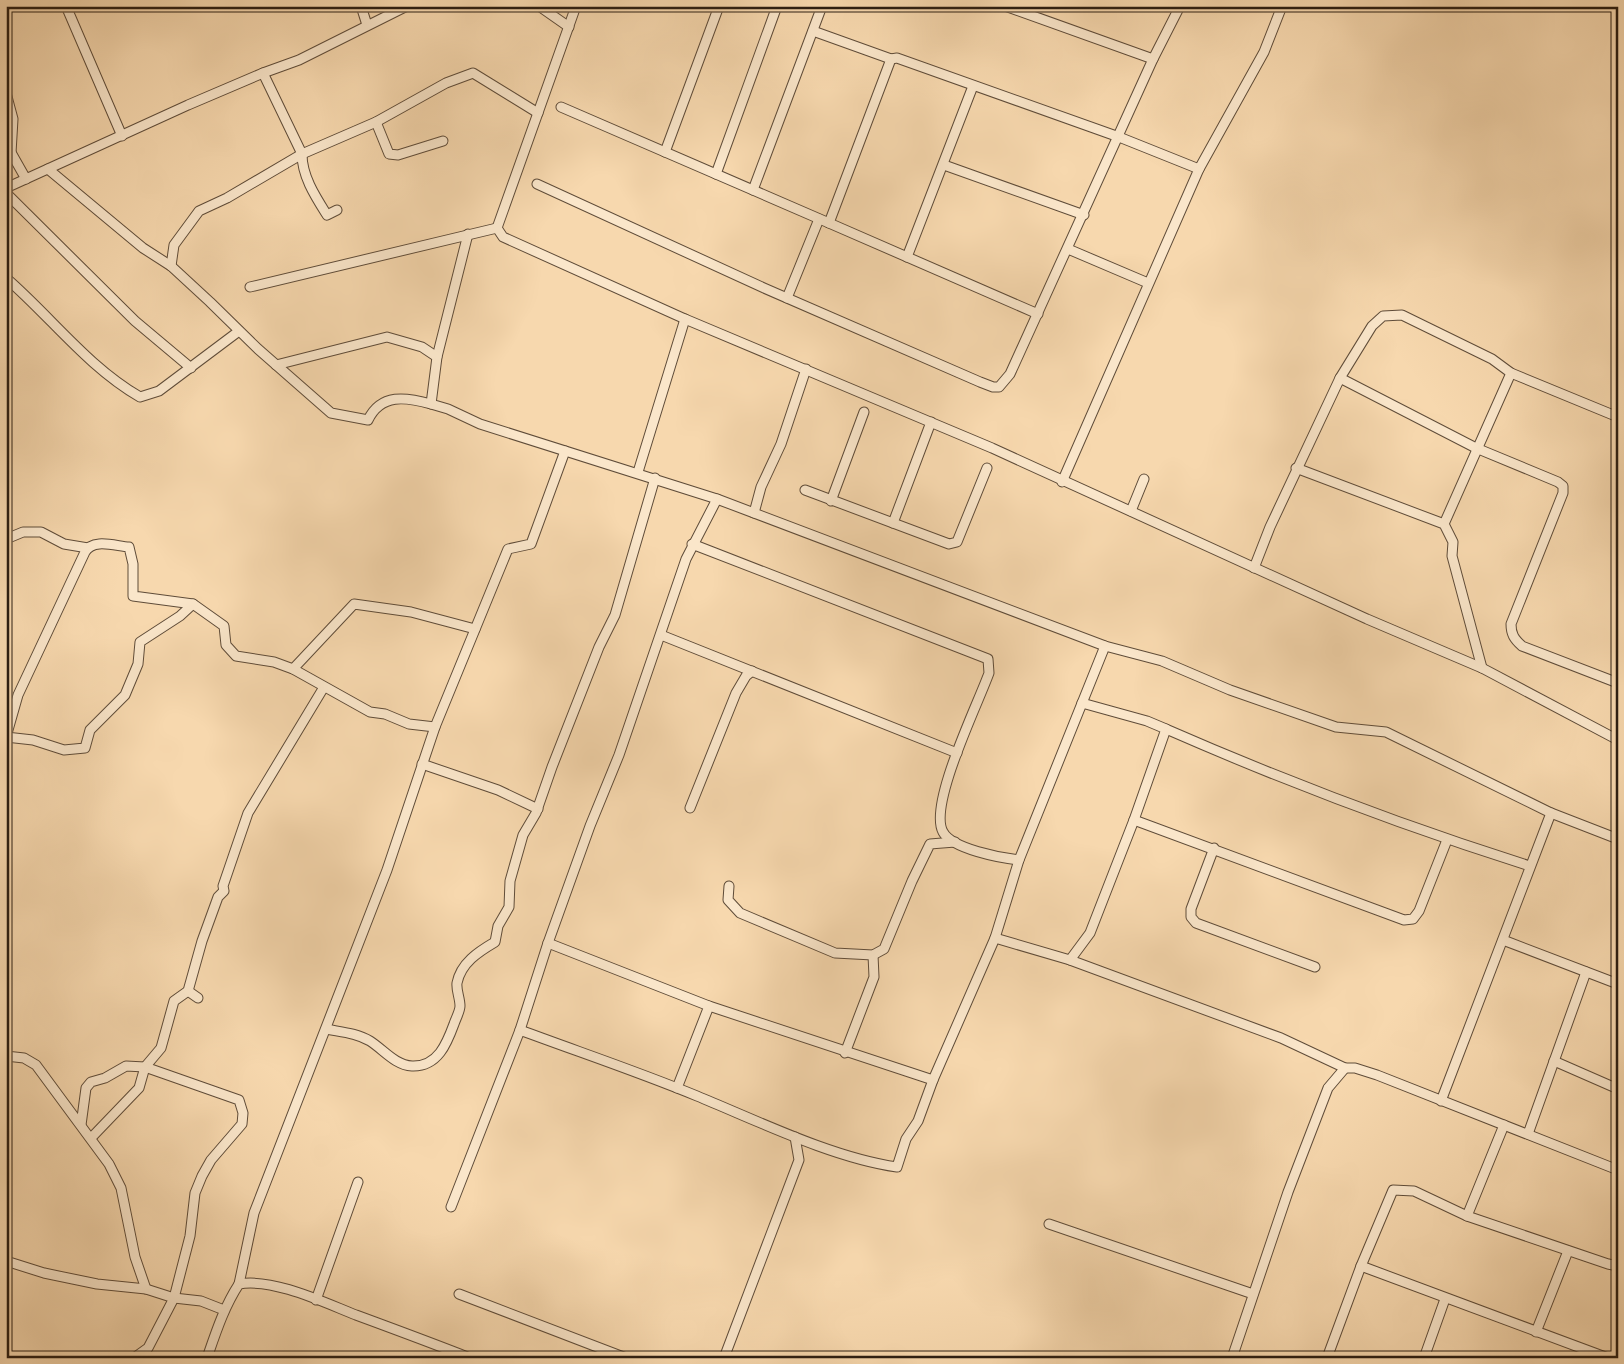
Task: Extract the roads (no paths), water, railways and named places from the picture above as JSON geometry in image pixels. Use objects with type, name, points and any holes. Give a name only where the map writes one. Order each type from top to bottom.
[{"type":"street","points":[[66,6],[122,136]]},
{"type":"street","points":[[361,6],[367,24]]},
{"type":"street","points":[[6,188],[188,104],[299,60],[367,24],[407,6]]},
{"type":"street","points":[[539,6],[569,27]]},
{"type":"street","points":[[497,228],[576,6]]},
{"type":"street","points":[[665,152],[719,6]]},
{"type":"street","points":[[716,174],[777,6]]},
{"type":"street","points":[[753,190],[822,6]]},
{"type":"street","points":[[1004,6],[1153,59]]},
{"type":"street","points":[[537,184],[787,298],[993,388],[999,387],[1006,381],[1038,314],[1153,59],[1180,6]]},
{"type":"street","points":[[1062,482],[1198,169],[1264,52],[1282,6]]},
{"type":"street","points":[[813,31],[891,60],[897,58],[1118,136],[1198,169]]},
{"type":"street","points":[[829,223],[891,60]]},
{"type":"street","points":[[171,266],[174,245],[199,211],[227,198],[302,154],[376,122],[446,83],[473,72],[538,113]]},
{"type":"street","points":[[263,73],[302,154],[302,165],[312,190],[327,215],[337,210]]},
{"type":"street","points":[[907,257],[973,86]]},
{"type":"street","points":[[6,93],[13,119],[11,153]]},
{"type":"street","points":[[561,107],[1038,314]]},
{"type":"street","points":[[376,122],[389,154],[398,155],[443,141]]},
{"type":"street","points":[[6,144],[26,179]]},
{"type":"street","points":[[944,165],[1084,215]]},
{"type":"street","points":[[48,168],[144,248],[171,266],[276,365],[331,413],[368,420],[372,412],[388,399],[410,398],[448,409],[480,424],[638,472],[717,499],[1105,646],[1162,661],[1230,690],[1336,727],[1386,732],[1551,813],[1618,839]]},
{"type":"street","points":[[6,193],[135,321],[191,368]]},
{"type":"street","points":[[787,298],[820,219]]},
{"type":"street","points":[[250,287],[497,228]]},
{"type":"street","points":[[497,228],[503,237],[686,319],[930,422],[1482,668],[1618,740]]},
{"type":"street","points":[[431,404],[437,357],[468,234]]},
{"type":"street","points":[[1068,249],[1148,283]]},
{"type":"street","points":[[6,278],[120,386],[140,397],[159,391],[239,331]]},
{"type":"street","points":[[1254,568],[1296,468],[1340,378],[1372,326],[1383,316],[1391,314],[1402,315],[1492,360],[1511,373],[1618,417]]},
{"type":"street","points":[[638,472],[686,319]]},
{"type":"street","points":[[276,365],[387,338],[422,347],[437,357]]},
{"type":"street","points":[[754,513],[761,487],[781,444],[806,369]]},
{"type":"street","points":[[1444,524],[1476,448],[1511,373]]},
{"type":"street","points":[[1340,378],[1476,448],[1558,482],[1563,486],[1563,493],[1511,624],[1514,640],[1538,653],[1618,683]]},
{"type":"street","points":[[831,501],[864,412]]},
{"type":"street","points":[[893,523],[930,422]]},
{"type":"street","points":[[207,1358],[224,1310],[239,1284],[254,1213],[387,870],[435,727],[508,549],[531,544],[565,451]]},
{"type":"street","points":[[805,490],[949,544],[957,542],[988,468]]},
{"type":"street","points":[[1296,468],[1444,524],[1453,542],[1452,556],[1482,668]]},
{"type":"street","points":[[326,1029],[354,1034],[369,1040],[403,1064],[412,1066],[424,1064],[438,1057],[446,1044],[460,1006],[457,983],[467,962],[474,954],[495,942],[498,926],[509,907],[510,880],[524,835],[538,809],[552,767],[599,647],[615,615],[655,478]]},
{"type":"street","points":[[1131,511],[1144,479]]},
{"type":"street","points":[[451,1207],[520,1030],[548,943],[590,826],[619,755],[692,544],[717,499]]},
{"type":"street","points":[[6,539],[14,538],[24,532],[41,532],[64,544],[88,548]]},
{"type":"street","points":[[193,604],[180,616],[140,642],[138,664],[124,695],[90,730],[85,748],[64,750],[33,740],[6,737],[18,694],[88,548],[94,544],[129,547],[133,564],[132,596],[193,604],[224,626],[226,645],[236,656],[274,662],[293,670],[370,712],[385,714],[409,724],[435,727]]},
{"type":"street","points":[[692,544],[988,660],[988,674],[957,753],[940,806],[940,823],[943,833],[955,842],[991,856],[1020,860]]},
{"type":"street","points":[[293,670],[354,604],[411,612],[475,629]]},
{"type":"street","points":[[661,635],[957,753]]},
{"type":"street","points":[[520,1030],[677,1088],[795,1137],[876,1164],[897,1167],[906,1138],[918,1121],[933,1080],[996,938],[1020,860],[1105,646]]},
{"type":"street","points":[[690,808],[736,693],[746,676],[752,671]]},
{"type":"street","points":[[91,1138],[139,1088],[145,1066],[161,1048],[174,1001],[188,991],[202,941],[218,898],[224,891],[223,886],[248,813],[324,687]]},
{"type":"street","points":[[1082,703],[1147,721],[1220,753],[1447,840],[1530,866]]},
{"type":"street","points":[[1070,960],[1090,933],[1134,820],[1166,729]]},
{"type":"street","points":[[422,764],[450,776],[498,790],[538,809]]},
{"type":"street","points":[[1441,1101],[1551,813]]},
{"type":"street","points":[[1134,820],[1214,848],[1404,920],[1413,919],[1419,911],[1447,840]]},
{"type":"street","points":[[729,886],[728,900],[740,913],[835,953],[873,954],[884,949],[912,880],[930,844],[955,842]]},
{"type":"street","points":[[1214,848],[1191,909],[1191,917],[1196,923],[1315,967]]},
{"type":"street","points":[[996,938],[1070,960],[1281,1038],[1345,1068],[1355,1068],[1377,1075],[1618,1170]]},
{"type":"street","points":[[1503,940],[1618,984]]},
{"type":"street","points":[[548,943],[709,1006],[845,1053],[933,1080]]},
{"type":"street","points":[[845,1053],[874,977],[873,954]]},
{"type":"street","points":[[1528,1134],[1586,972]]},
{"type":"street","points":[[188,991],[198,998]]},
{"type":"street","points":[[677,1088],[709,1006]]},
{"type":"street","points":[[6,1056],[24,1058],[36,1065],[109,1164],[121,1188],[135,1257],[146,1288]]},
{"type":"street","points":[[1554,1061],[1618,1089]]},
{"type":"street","points":[[81,1125],[86,1088],[91,1082],[105,1078],[126,1066],[145,1066],[239,1100],[243,1113],[242,1124],[211,1160],[195,1193],[190,1236],[174,1298],[148,1348],[134,1358]]},
{"type":"street","points":[[1232,1358],[1253,1294],[1328,1088],[1345,1068]]},
{"type":"street","points":[[1467,1216],[1504,1125]]},
{"type":"street","points":[[724,1358],[799,1160],[795,1137]]},
{"type":"street","points":[[316,1300],[358,1182]]},
{"type":"street","points":[[1327,1358],[1361,1266],[1393,1190],[1414,1191],[1467,1216],[1618,1266]]},
{"type":"street","points":[[1049,1224],[1253,1294]]},
{"type":"street","points":[[1536,1332],[1568,1251]]},
{"type":"street","points":[[6,1261],[44,1273],[97,1284],[146,1288],[174,1298],[201,1301],[224,1310]]},
{"type":"street","points":[[1361,1266],[1445,1299],[1608,1358]]},
{"type":"street","points":[[239,1284],[250,1282],[267,1284],[316,1300],[470,1358]]},
{"type":"street","points":[[459,1294],[626,1358]]},
{"type":"street","points":[[1424,1358],[1445,1299]]}]
